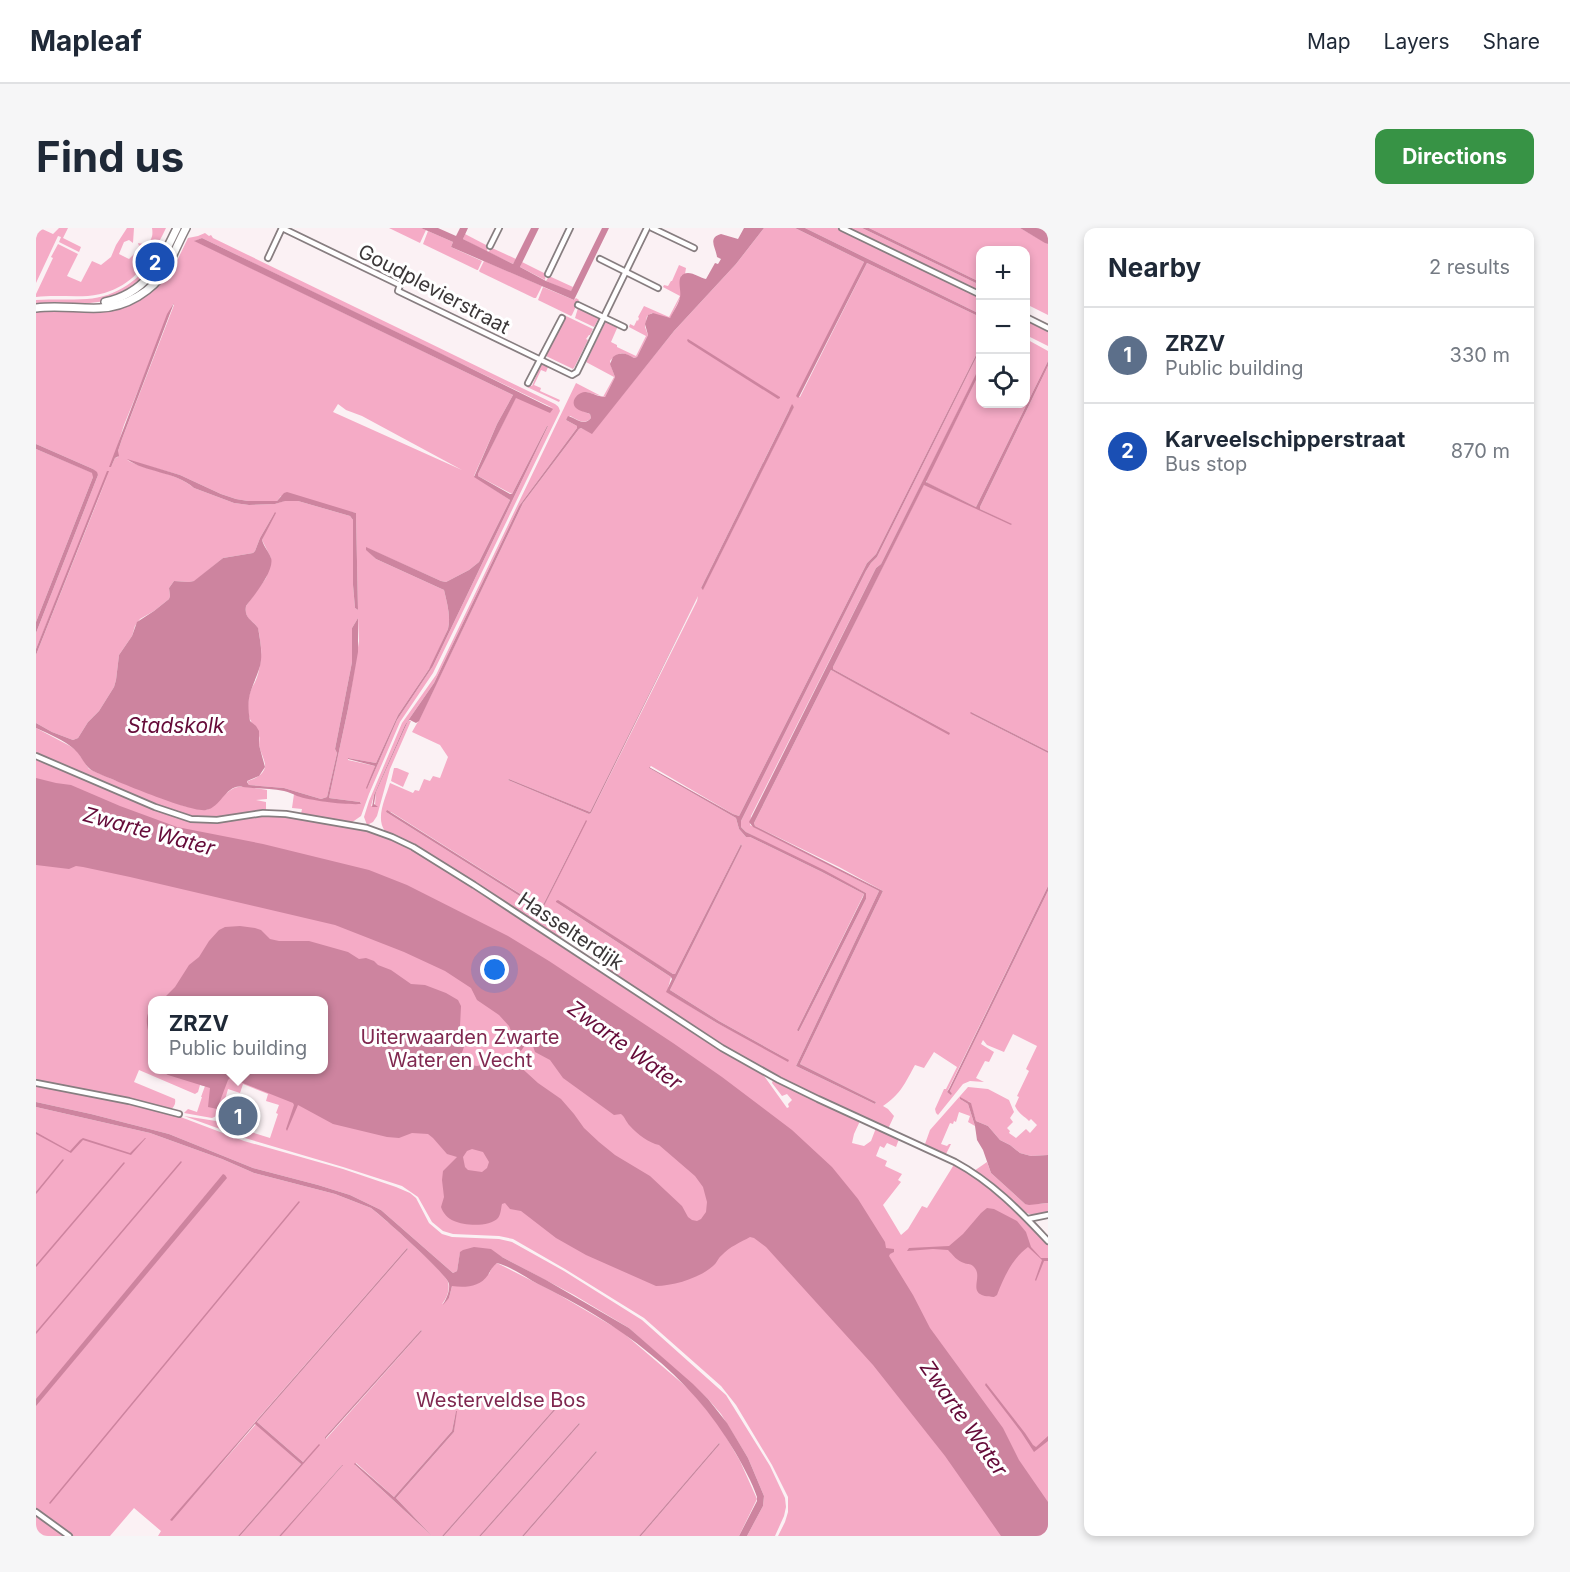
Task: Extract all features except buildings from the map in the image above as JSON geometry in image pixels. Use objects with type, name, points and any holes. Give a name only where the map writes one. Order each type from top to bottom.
[{"type":"main road","points":[[91,307],[120,297],[145,282],[161,262],[177,228]]},
{"type":"main road","points":[[36,308],[104,307],[133,298],[156,282],[166,269],[186,228]]},
{"type":"street","name":"Goudplevierstraat","points":[[268,258],[282,228],[400,285],[398,291],[540,360],[574,374],[650,228],[694,248]]},
{"type":"street","points":[[490,246],[499,228]]},
{"type":"street","points":[[548,274],[570,228]]},
{"type":"street","points":[[842,228],[976,293]]},
{"type":"street","points":[[600,259],[658,288]]},
{"type":"street","points":[[578,305],[624,327]]},
{"type":"street","points":[[528,383],[562,318]]},
{"type":"street","points":[[1030,319],[1048,328]]},
{"type":"street","name":"Hasselterdijk","points":[[36,756],[155,807],[191,819],[217,820],[263,813],[286,814],[358,826],[393,837],[482,890],[722,1048],[779,1080],[964,1167],[985,1181],[1028,1219],[1048,1241]]},
{"type":"street","points":[[36,1083],[129,1101],[179,1114]]},
{"type":"street","points":[[1028,1219],[1048,1215]]},
{"type":"street","points":[[36,1512],[69,1536]]},
{"type":"green space","points":[[36,228],[53,234],[59,228],[68,228],[63,238],[81,247],[79,252],[59,242],[61,237],[58,236],[36,283]]},
{"type":"green space","points":[[127,228],[134,228],[133,243],[129,240],[124,242],[119,254],[129,259],[139,246],[138,243],[150,241],[152,228],[166,228],[153,253],[137,274],[127,282],[116,289],[88,296],[36,297],[58,244],[78,254],[67,276],[81,282],[92,261],[101,265],[111,257]]},
{"type":"green space","points":[[389,228],[421,228],[426,230],[420,243]]},
{"type":"green space","points":[[764,228],[795,228],[864,262],[797,397],[800,397],[867,263],[976,315],[976,355],[876,554],[867,563],[739,816],[651,766],[649,768],[736,818],[739,829],[746,837],[864,894],[797,1030],[799,1031],[866,899],[866,893],[746,832],[741,827],[741,821],[976,358],[976,375],[751,816],[750,825],[879,891],[796,1066],[875,1104],[876,1102],[800,1064],[883,891],[755,826],[754,823],[831,670],[950,733],[833,667],[924,484],[1012,525],[980,507],[1028,408],[1030,408],[1030,403],[1048,366],[1048,751],[971,712],[1048,753],[1048,886],[947,1092],[952,1095],[950,1091],[1048,891],[1048,1155],[1031,1156],[1020,1153],[1000,1140],[988,1126],[976,1121],[970,1102],[960,1099],[968,1104],[975,1126],[968,1122],[970,1116],[959,1112],[956,1122],[950,1123],[941,1144],[947,1146],[951,1144],[946,1154],[940,1154],[925,1144],[930,1130],[968,1087],[988,1089],[1009,1100],[1014,1112],[1010,1118],[1013,1122],[1007,1128],[1009,1133],[1016,1138],[1026,1129],[1030,1133],[1037,1125],[1019,1113],[1015,1106],[1019,1097],[1017,1096],[1029,1071],[1026,1069],[1037,1046],[1013,1034],[1004,1052],[987,1045],[983,1040],[981,1044],[994,1052],[989,1062],[985,1061],[976,1078],[984,1082],[970,1081],[963,1084],[938,1115],[935,1109],[957,1067],[934,1052],[924,1068],[915,1065],[898,1092],[883,1106],[894,1116],[888,1129],[785,1080],[724,1047],[601,967],[602,962],[591,957],[597,946],[582,936],[574,938],[565,932],[560,939],[422,851],[385,831],[382,826],[382,807],[390,783],[413,793],[415,790],[419,791],[424,779],[430,781],[433,776],[440,778],[448,757],[440,745],[412,732],[523,503],[579,429],[592,433],[674,331],[736,264]],"holes":[[[794,406],[703,589],[702,589],[789,410]],[[698,596],[591,813],[508,780],[590,812]],[[386,812],[391,812],[541,907],[586,820],[542,910]],[[741,844],[670,990],[719,1021],[789,1060],[717,1023],[667,992],[671,977],[556,902],[675,974]]]},
{"type":"green space","points":[[805,228],[837,228],[976,295],[976,312]]},
{"type":"green space","points":[[849,228],[862,228],[976,283],[976,289]]},
{"type":"green space","points":[[869,228],[1020,228],[1048,244],[1048,315],[1030,306],[1030,246],[976,246],[976,280]]},
{"type":"green space","points":[[428,231],[453,242],[451,247],[482,261],[478,270],[423,244]]},
{"type":"green space","points":[[178,233],[181,235],[163,270],[147,287],[131,297],[160,268]]},
{"type":"green space","points":[[205,233],[211,235],[213,238],[555,404],[560,411],[433,673],[400,722],[361,816],[351,823],[301,814],[302,809],[292,808],[294,794],[323,801],[361,804],[329,798],[348,709],[359,641],[358,618],[352,628],[352,662],[335,749],[337,753],[327,797],[321,799],[284,788],[249,785],[247,781],[260,775],[265,765],[259,745],[259,736],[248,712],[249,697],[259,671],[261,652],[258,629],[246,615],[246,606],[266,578],[271,558],[262,540],[275,512],[253,553],[223,558],[195,581],[174,581],[169,588],[169,599],[140,619],[119,655],[114,687],[78,738],[73,740],[36,723],[36,655],[109,472],[36,649],[36,633],[98,475],[93,469],[36,444],[36,312],[100,310],[133,300],[168,271],[173,264],[175,265],[188,238]],"holes":[[[202,238],[553,408],[516,397],[478,474],[512,494],[548,426],[433,666],[397,720],[367,789],[375,766],[348,760],[348,758],[376,763],[398,715],[431,666],[448,629],[449,619],[444,590],[376,559],[367,548],[446,582],[479,562],[510,500],[474,476],[497,424],[513,395],[195,241]],[[173,304],[122,439],[118,457],[115,458],[111,467],[124,425]],[[338,404],[462,470],[333,412]],[[127,460],[180,475],[236,499],[277,501],[281,496],[356,513],[358,610],[355,608],[353,585],[353,520],[350,516],[298,501],[249,505],[234,503],[194,488],[179,478]]]},
{"type":"green space","points":[[465,234],[488,246],[487,252],[463,239]]},
{"type":"green space","points":[[492,248],[516,259],[513,264],[488,252]]},
{"type":"green space","points":[[158,252],[149,269],[152,271],[137,285],[106,301],[36,305],[36,300],[87,299],[119,290],[137,278]]},
{"type":"green space","points":[[484,261],[542,286],[536,298],[480,272]]},
{"type":"green space","points":[[522,262],[546,274],[545,280],[520,267]]},
{"type":"green space","points":[[679,265],[686,268],[685,274],[681,276],[681,296],[671,317],[668,319],[652,313],[647,316],[645,327],[648,335],[637,357],[621,354],[616,355],[610,361],[615,377],[603,397],[614,377],[586,362],[606,321],[618,326],[611,342],[636,356],[646,336],[629,327],[630,324],[634,326],[638,321],[644,306],[669,317],[680,296],[663,287],[668,286],[672,281]]},
{"type":"green space","points":[[549,276],[573,287],[571,292],[546,281]]},
{"type":"green space","points":[[543,287],[579,300],[571,316],[538,300]]},
{"type":"green space","points":[[578,308],[599,318],[594,327],[575,318]]},
{"type":"green space","points":[[564,315],[593,329],[573,369],[546,356]]},
{"type":"green space","points":[[1030,321],[1048,330],[1048,346],[1030,337]]},
{"type":"green space","points":[[1030,341],[1048,351],[1048,361],[1030,398]]},
{"type":"green space","points":[[540,364],[548,367],[546,372],[541,370],[534,385],[541,388],[540,391],[560,400],[559,402],[527,387],[528,384],[532,386]]},
{"type":"green space","points":[[976,380],[976,408],[1025,408],[976,507],[927,483],[926,480]]},
{"type":"green space","points":[[576,383],[601,396],[586,392],[574,401],[578,408],[590,414],[591,418],[583,422],[570,416],[566,420],[577,428],[519,506],[434,683],[405,725],[374,795],[371,806],[375,805],[376,792],[408,721],[411,721],[390,769],[377,816],[367,825],[364,817],[369,801],[402,723],[436,675]]},
{"type":"green space","points":[[36,449],[93,473],[93,477],[36,622]]},
{"type":"green space","points":[[36,728],[77,751],[89,769],[184,806],[206,810],[234,788],[244,787],[267,790],[267,799],[256,800],[266,802],[266,811],[216,818],[191,817],[165,809],[36,754]]},
{"type":"green space","name":"Uiterwaarden Zwarte Water en Vecht","points":[[36,758],[121,796],[187,820],[218,822],[283,815],[389,837],[439,866],[705,1041],[762,1073],[787,1108],[792,1100],[787,1094],[782,1096],[772,1083],[773,1080],[860,1121],[852,1143],[864,1146],[871,1141],[876,1128],[899,1139],[896,1147],[887,1143],[884,1148],[880,1146],[876,1156],[887,1161],[885,1166],[902,1174],[898,1180],[901,1182],[883,1205],[901,1235],[908,1229],[922,1206],[927,1208],[955,1163],[987,1184],[1028,1221],[1048,1243],[1048,1258],[1041,1258],[1048,1260],[1048,1536],[778,1536],[788,1512],[788,1497],[772,1465],[736,1405],[721,1386],[644,1318],[513,1239],[499,1236],[453,1234],[443,1231],[432,1222],[418,1197],[402,1186],[245,1138],[184,1116],[216,1121],[270,1138],[279,1105],[266,1101],[268,1094],[243,1084],[240,1093],[228,1089],[221,1114],[212,1118],[184,1113],[188,1109],[197,1112],[205,1086],[200,1085],[195,1094],[148,1074],[328,1074],[328,996],[148,996],[148,1074],[139,1070],[134,1082],[175,1099],[175,1104],[170,1110],[36,1082]]},
{"type":"green space","points":[[394,768],[409,773],[403,787],[391,781]]},
{"type":"green space","points":[[36,1085],[170,1113],[244,1141],[343,1169],[396,1187],[416,1198],[429,1223],[442,1234],[452,1237],[499,1239],[512,1242],[564,1271],[642,1320],[726,1395],[770,1466],[785,1498],[784,1516],[775,1536],[747,1536],[763,1506],[764,1496],[748,1458],[721,1414],[708,1399],[629,1328],[574,1295],[502,1257],[460,1253],[457,1271],[453,1273],[381,1210],[350,1195],[253,1168],[169,1134],[36,1102]]},
{"type":"green space","name":"Westerveldse Bos","points":[[36,1107],[150,1133],[254,1173],[335,1194],[371,1208],[445,1277],[449,1288],[442,1304],[449,1298],[452,1286],[489,1274],[493,1265],[497,1263],[556,1293],[621,1331],[690,1390],[722,1430],[740,1461],[757,1499],[739,1536],[641,1536],[719,1443],[639,1536],[524,1536],[596,1451],[522,1536],[481,1536],[579,1423],[479,1536],[444,1536],[563,1399],[442,1536],[432,1536],[280,1536],[342,1465],[279,1536],[240,1536],[320,1444],[303,1462],[257,1422],[407,1248],[171,1521],[256,1424],[301,1464],[238,1536],[158,1536],[161,1531],[134,1508],[110,1536],[71,1536],[36,1510]],"holes":[[[422,1331],[326,1439],[325,1437]],[[456,1411],[454,1432],[396,1498],[432,1536],[355,1465],[356,1463],[394,1497],[452,1431]]]},
{"type":"green space","points":[[987,1162],[991,1173],[1025,1204],[1048,1203],[1048,1213],[1032,1215],[1024,1212],[974,1171]]},
{"type":"green space","points":[[36,1514],[66,1536],[36,1536]]},
{"type":"water","points":[[421,228],[438,228],[456,236],[460,228],[468,228],[463,239],[513,264],[531,228],[539,228],[520,267],[571,291],[602,228],[609,228],[574,300],[451,247],[453,242]]},
{"type":"water","points":[[744,228],[764,228],[736,264],[674,331],[592,434],[579,429],[523,503],[419,721],[416,723],[408,721],[376,792],[374,804],[378,807],[372,807],[374,795],[405,725],[434,683],[519,506],[577,428],[566,420],[568,416],[583,422],[591,418],[590,414],[576,408],[574,400],[580,393],[586,392],[605,397],[615,377],[610,364],[613,357],[626,354],[637,357],[648,335],[645,324],[648,315],[653,313],[670,318],[679,299],[681,276],[690,273],[706,279],[715,263],[718,264],[721,259],[717,257],[713,244],[714,238],[721,234],[738,239]]},
{"type":"water","points":[[795,228],[805,228],[976,312],[976,315],[867,263],[798,398],[796,396],[864,262]]},
{"type":"water","points":[[862,228],[869,228],[976,280],[976,283]]},
{"type":"water","points":[[1020,228],[1048,228],[1048,244],[1045,243]]},
{"type":"water","points":[[202,238],[553,409],[550,413],[516,398],[478,474],[512,494],[548,426],[433,666],[397,720],[367,789],[375,766],[348,758],[376,763],[398,715],[429,669],[448,629],[449,619],[444,590],[376,559],[366,550],[366,547],[446,582],[479,562],[510,500],[474,477],[497,424],[513,395],[194,241]]},
{"type":"water","points":[[174,303],[122,439],[118,451],[119,456],[109,467],[167,314]]},
{"type":"water","points":[[688,339],[780,398],[778,399],[688,342]]},
{"type":"water","points":[[976,355],[877,557],[866,571],[741,821],[741,827],[746,832],[866,893],[866,899],[798,1031],[864,894],[746,837],[739,829],[736,818],[649,767],[739,816],[867,563],[876,554]]},
{"type":"water","points":[[1048,361],[1048,366],[1030,403],[1030,398]]},
{"type":"water","points":[[976,374],[976,380],[926,482],[976,507],[1025,408],[1028,408],[980,507],[1012,524],[924,485],[833,667],[950,733],[949,735],[831,670],[754,823],[755,826],[883,891],[800,1064],[876,1102],[875,1104],[796,1066],[879,891],[753,827],[749,822]]},
{"type":"water","points":[[792,404],[794,407],[703,590],[701,588]]},
{"type":"water","points":[[36,444],[93,469],[98,475],[36,633],[36,622],[93,477],[92,473],[36,449]]},
{"type":"water","points":[[127,459],[180,475],[236,499],[277,501],[287,492],[356,513],[358,610],[355,608],[353,585],[353,520],[350,516],[298,501],[249,505],[234,503],[194,488],[178,478],[134,464]]},
{"type":"water","points":[[107,471],[109,471],[36,655],[36,649]]},
{"type":"water","name":"Stadskolk","points":[[275,512],[262,540],[271,558],[270,569],[246,606],[247,616],[258,628],[260,642],[261,661],[248,704],[250,721],[259,731],[259,745],[265,767],[259,776],[247,782],[249,785],[284,788],[321,799],[327,797],[337,753],[335,749],[352,662],[352,628],[358,618],[358,652],[329,798],[361,804],[320,801],[279,790],[237,787],[211,808],[198,810],[151,795],[93,771],[70,746],[36,728],[36,723],[73,740],[78,738],[114,687],[119,655],[132,636],[137,622],[169,599],[169,588],[174,581],[194,581],[223,558],[253,553]]},
{"type":"water","points":[[699,594],[591,813],[508,780],[590,812]]},
{"type":"water","points":[[971,712],[1048,751],[1048,753],[973,715]]},
{"type":"water","name":"Uiterwaarden Zwarte Water en Vecht","points":[[36,778],[71,785],[177,827],[263,844],[369,870],[407,885],[508,936],[673,1043],[792,1130],[832,1167],[858,1199],[885,1242],[886,1248],[894,1249],[889,1256],[930,1328],[1003,1428],[1019,1460],[1048,1502],[1048,1536],[1001,1536],[945,1456],[873,1365],[766,1247],[754,1238],[750,1237],[732,1247],[708,1270],[694,1278],[656,1286],[586,1255],[556,1238],[521,1211],[510,1209],[505,1203],[502,1204],[498,1218],[489,1223],[471,1225],[450,1219],[441,1207],[444,1197],[443,1171],[457,1157],[447,1154],[428,1134],[412,1133],[399,1138],[387,1137],[333,1124],[298,1105],[287,1131],[293,1103],[230,1078],[217,1109],[208,1107],[210,1088],[166,1074],[328,1074],[328,996],[166,996],[175,987],[189,965],[199,957],[209,941],[225,927],[255,928],[261,930],[270,939],[279,941],[309,941],[348,952],[359,959],[366,958],[374,961],[411,984],[425,985],[458,1000],[461,1006],[460,1027],[464,1037],[464,1047],[459,1061],[477,1066],[507,1059],[515,1062],[538,1083],[561,1099],[584,1128],[599,1142],[615,1155],[650,1176],[682,1206],[688,1217],[697,1221],[701,1219],[706,1212],[707,1202],[703,1187],[695,1176],[659,1145],[636,1132],[621,1114],[614,1115],[563,1078],[550,1060],[535,1052],[532,1043],[527,1042],[521,1051],[517,1049],[509,1026],[499,1015],[477,1000],[471,988],[445,971],[404,952],[335,925],[83,867],[76,866],[69,869],[36,865]],"holes":[[[472,1149],[483,1152],[489,1162],[487,1168],[482,1172],[468,1170],[463,1157],[467,1151]]]},
{"type":"water","points":[[387,810],[541,907],[587,821],[542,910],[386,812]]},
{"type":"water","points":[[741,844],[670,990],[719,1021],[789,1060],[788,1062],[666,992],[671,977],[556,902],[558,900],[675,974]]},
{"type":"water","points":[[1048,886],[1048,891],[950,1091],[951,1095],[947,1092]]},
{"type":"water","points":[[960,1097],[971,1103],[976,1121],[988,1126],[1000,1140],[1020,1153],[1031,1156],[1048,1155],[1048,1203],[1025,1204],[991,1173],[977,1140],[968,1104]]},
{"type":"water","points":[[36,1102],[169,1134],[253,1168],[350,1195],[381,1210],[453,1273],[457,1271],[460,1252],[463,1250],[474,1247],[491,1249],[629,1328],[708,1399],[727,1423],[748,1458],[764,1496],[763,1506],[747,1536],[739,1536],[757,1497],[735,1452],[717,1424],[696,1398],[650,1353],[596,1316],[497,1263],[481,1282],[467,1287],[452,1286],[449,1298],[443,1305],[449,1290],[446,1279],[416,1248],[371,1208],[335,1194],[254,1173],[150,1133],[36,1107]]},
{"type":"water","points":[[36,1132],[70,1151],[83,1138],[130,1153],[146,1138],[131,1155],[83,1140],[71,1153]]},
{"type":"water","points":[[223,1174],[227,1178],[36,1406],[36,1399]]},
{"type":"water","points":[[987,1208],[994,1209],[1017,1221],[1026,1232],[1031,1247],[1041,1258],[1048,1258],[1048,1261],[1044,1261],[1036,1281],[1042,1260],[1028,1247],[1013,1263],[994,1297],[979,1293],[976,1285],[976,1270],[972,1265],[959,1261],[948,1250],[907,1251],[909,1248],[949,1246]]},
{"type":"water","points":[[407,1248],[257,1422],[303,1462],[320,1445],[238,1536],[301,1464],[255,1424],[172,1521],[170,1520]]},
{"type":"water","points":[[422,1331],[325,1439],[325,1437]]},
{"type":"water","points":[[986,1383],[1033,1445],[1036,1447],[1048,1436],[1048,1441],[1034,1452],[985,1385]]},
{"type":"water","points":[[563,1399],[444,1536],[442,1536]]},
{"type":"water","points":[[456,1411],[454,1432],[396,1498],[432,1536],[354,1464],[394,1497],[452,1431]]},
{"type":"water","points":[[579,1423],[481,1536],[479,1536]]},
{"type":"water","points":[[719,1443],[641,1536],[639,1536]]},
{"type":"water","points":[[596,1451],[524,1536],[522,1536]]},
{"type":"water","points":[[342,1465],[281,1536],[279,1536]]},
{"type":"waterway","points":[[36,1193],[63,1160]]},
{"type":"waterway","points":[[36,1333],[181,1162]]},
{"type":"waterway","points":[[36,1266],[124,1163]]},
{"type":"waterway","points":[[50,1503],[299,1202]]},
{"type":"place","name":"Karveelschipperstraat","points":[[155,262]]},
{"type":"place","name":"ZRZV","points":[[238,1116]]},
{"type":"water label","name":"Zwarte Water","points":[[149,831]]},
{"type":"water label","name":"Zwarte Water","points":[[625,1045]]},
{"type":"water label","name":"Zwarte Water","points":[[964,1418]]}]
